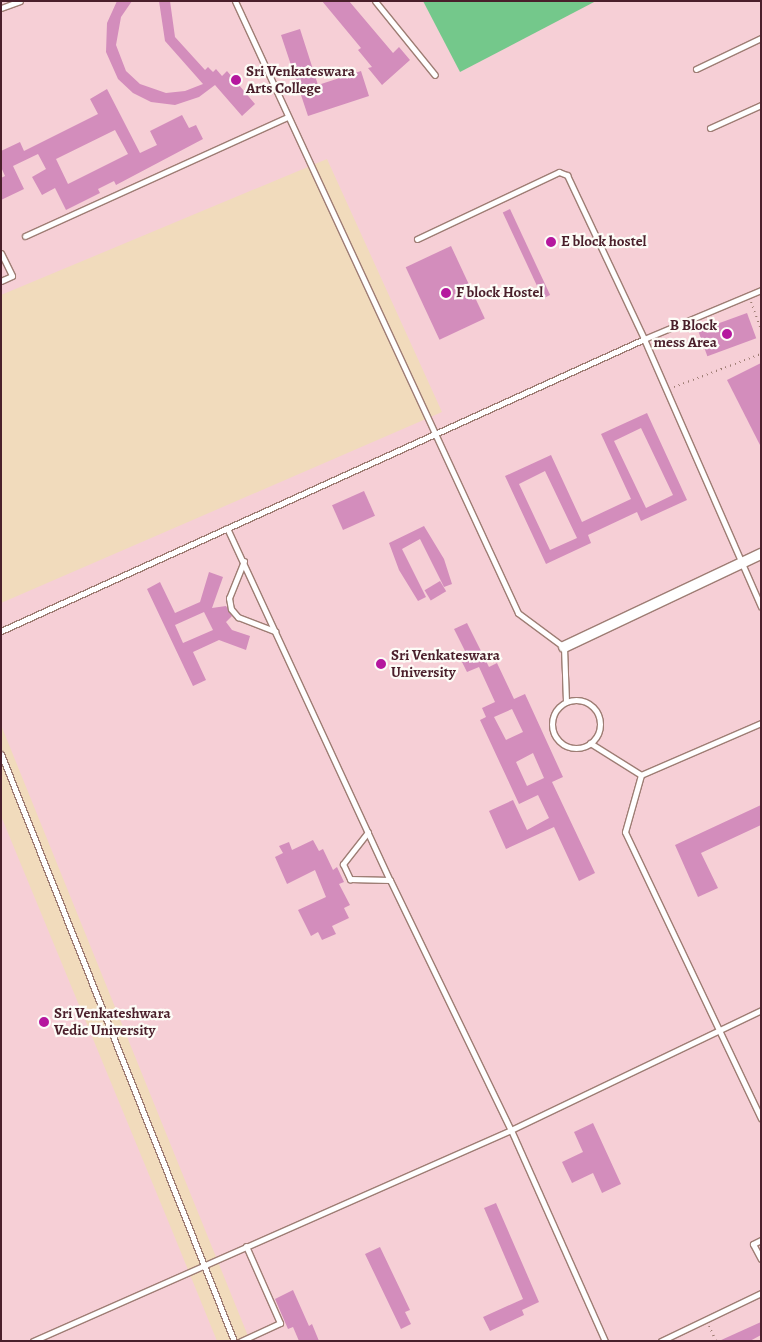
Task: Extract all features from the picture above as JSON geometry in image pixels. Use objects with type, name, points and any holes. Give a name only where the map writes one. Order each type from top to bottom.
[{"type":"street","points":[[564,647],[761,554]]},
{"type":"lane","points":[[1,8],[20,1]]},
{"type":"lane","points":[[235,1],[287,117],[438,434],[518,613],[564,647],[566,702]]},
{"type":"lane","points":[[375,1],[435,75]]},
{"type":"lane","points":[[696,69],[761,38]]},
{"type":"lane","points":[[710,128],[761,105]]},
{"type":"lane","points":[[25,236],[287,117]]},
{"type":"lane","points":[[416,240],[564,173],[644,339],[761,606]]},
{"type":"lane","points":[[1,253],[12,276],[1,281]]},
{"type":"lane","points":[[1,630],[438,434],[644,339],[761,290]]},
{"type":"lane","points":[[227,528],[244,561],[390,880],[511,1130],[605,1341]]},
{"type":"lane","points":[[244,561],[229,598],[232,609],[238,617],[276,631]]},
{"type":"lane","points":[[581,700],[595,708],[599,731],[590,744],[575,748],[561,742],[556,736],[553,729],[555,713],[566,702],[581,700]]},
{"type":"lane","points":[[641,775],[761,723]]},
{"type":"lane","points":[[590,744],[641,775]]},
{"type":"lane","points":[[1,754],[234,1341]]},
{"type":"lane","points":[[641,775],[625,832],[761,1118]]},
{"type":"lane","points":[[368,832],[343,864],[350,879],[390,880]]},
{"type":"lane","points":[[33,1341],[511,1130],[761,1010]]},
{"type":"lane","points":[[761,1240],[753,1244],[761,1259]]},
{"type":"lane","points":[[241,1341],[280,1323],[246,1246]]},
{"type":"lane","points":[[661,1341],[761,1293]]},
{"type":"path","points":[[748,295],[761,330]]},
{"type":"path","points":[[666,390],[761,354]]},
{"type":"path","points":[[706,1319],[716,1341]]},
{"type":"shaded area","name":"Sri Venkateswara University","points":[[1,1],[761,1],[761,1341],[250,1341],[1,725],[1,603],[442,412],[327,159],[1,295]]},
{"type":"shaded area","name":"Sri Venkateshwara Vedic University","points":[[1,816],[171,1228],[217,1341],[1,1341]]},
{"type":"green space","points":[[423,1],[596,1],[460,72]]},
{"type":"building","points":[[117,1],[132,1],[121,17],[116,45],[126,71],[140,84],[166,93],[185,91],[203,84],[165,41],[159,1],[170,1],[175,37],[205,70],[208,67],[213,72],[216,69],[222,76],[227,71],[255,104],[242,116],[215,85],[199,97],[175,105],[151,102],[133,93],[118,79],[106,52],[107,23]]},
{"type":"building","points":[[322,1],[349,1],[393,53],[399,47],[410,60],[382,85],[368,68],[372,67],[358,50],[361,48]]},
{"type":"building","points":[[300,29],[318,85],[361,71],[369,96],[308,116],[281,35]]},
{"type":"building","points":[[107,89],[140,153],[157,145],[150,131],[182,115],[189,128],[196,125],[203,139],[116,185],[114,181],[98,189],[100,193],[66,210],[55,188],[42,195],[32,177],[46,169],[38,154],[13,166],[24,189],[1,200],[1,178],[5,176],[1,167],[1,151],[20,142],[24,151],[98,114],[90,99]],"holes":[[[115,130],[128,154],[68,184],[56,159]]]},
{"type":"building","points":[[510,209],[550,295],[543,298],[503,212]]},
{"type":"building","name":"F block Hostel","points":[[451,246],[485,319],[439,340],[406,267]]},
{"type":"building","name":"B Block mess Area","points":[[747,313],[756,338],[707,356],[698,331]]},
{"type":"building","points":[[761,363],[761,447],[727,380]]},
{"type":"building","points":[[647,413],[687,500],[641,521],[637,512],[588,535],[591,543],[546,564],[505,476],[551,455],[582,522],[631,499],[601,434]],"holes":[[[641,428],[673,495],[646,508],[614,441]],[[545,471],[577,538],[550,550],[519,484]]]},
{"type":"building","points":[[364,491],[375,516],[343,530],[332,505]]},
{"type":"building","points":[[424,526],[444,559],[452,584],[444,587],[420,539],[402,549],[426,597],[418,601],[399,570],[389,543]]},
{"type":"building","points":[[209,572],[223,577],[212,608],[226,606],[232,616],[226,622],[232,630],[250,636],[246,650],[219,640],[193,652],[206,680],[193,686],[147,589],[160,582],[175,613],[200,602]],"holes":[[[204,612],[213,630],[183,643],[175,625]]]},
{"type":"building","points":[[440,581],[446,591],[431,601],[425,590]]},
{"type":"building","points":[[467,623],[489,667],[497,663],[514,699],[525,694],[563,777],[552,782],[595,873],[579,881],[554,827],[506,849],[489,811],[513,800],[527,830],[549,818],[538,795],[519,804],[480,720],[486,717],[482,708],[495,702],[479,667],[467,672],[460,658],[467,655],[454,629]],"holes":[[[512,709],[523,732],[506,740],[494,717]],[[533,753],[544,778],[527,786],[516,762]]]},
{"type":"building","points":[[761,805],[761,825],[701,853],[718,888],[698,897],[675,845]]},
{"type":"building","points":[[313,840],[319,851],[323,849],[333,870],[337,867],[344,882],[339,884],[350,905],[344,908],[349,918],[332,926],[336,934],[322,940],[318,932],[311,936],[298,910],[326,897],[315,870],[287,884],[275,857],[283,853],[279,846],[289,842],[292,850]]},
{"type":"building","points":[[593,1123],[621,1184],[602,1193],[593,1173],[572,1183],[562,1162],[583,1152],[574,1132]]},
{"type":"building","points":[[496,1203],[539,1302],[522,1310],[524,1315],[490,1331],[483,1317],[523,1299],[484,1208]]},
{"type":"building","points":[[380,1247],[410,1310],[405,1312],[411,1324],[401,1329],[365,1254]]},
{"type":"building","points":[[293,1290],[309,1326],[312,1324],[319,1341],[299,1341],[293,1327],[288,1329],[275,1299]]},
{"type":"building","points":[[761,1322],[761,1335],[750,1341],[719,1341]]},
{"type":"place","name":"Sri Venkateswara Arts College","points":[[236,80]]},
{"type":"place","name":"E block hostel","points":[[551,242]]},
{"type":"place","name":"F block Hostel","points":[[446,293]]},
{"type":"place","name":"B Block mess Area","points":[[727,334]]},
{"type":"place","name":"Sri Venkateswara University","points":[[381,664]]},
{"type":"place","name":"Sri Venkateshwara Vedic University","points":[[44,1022]]}]
